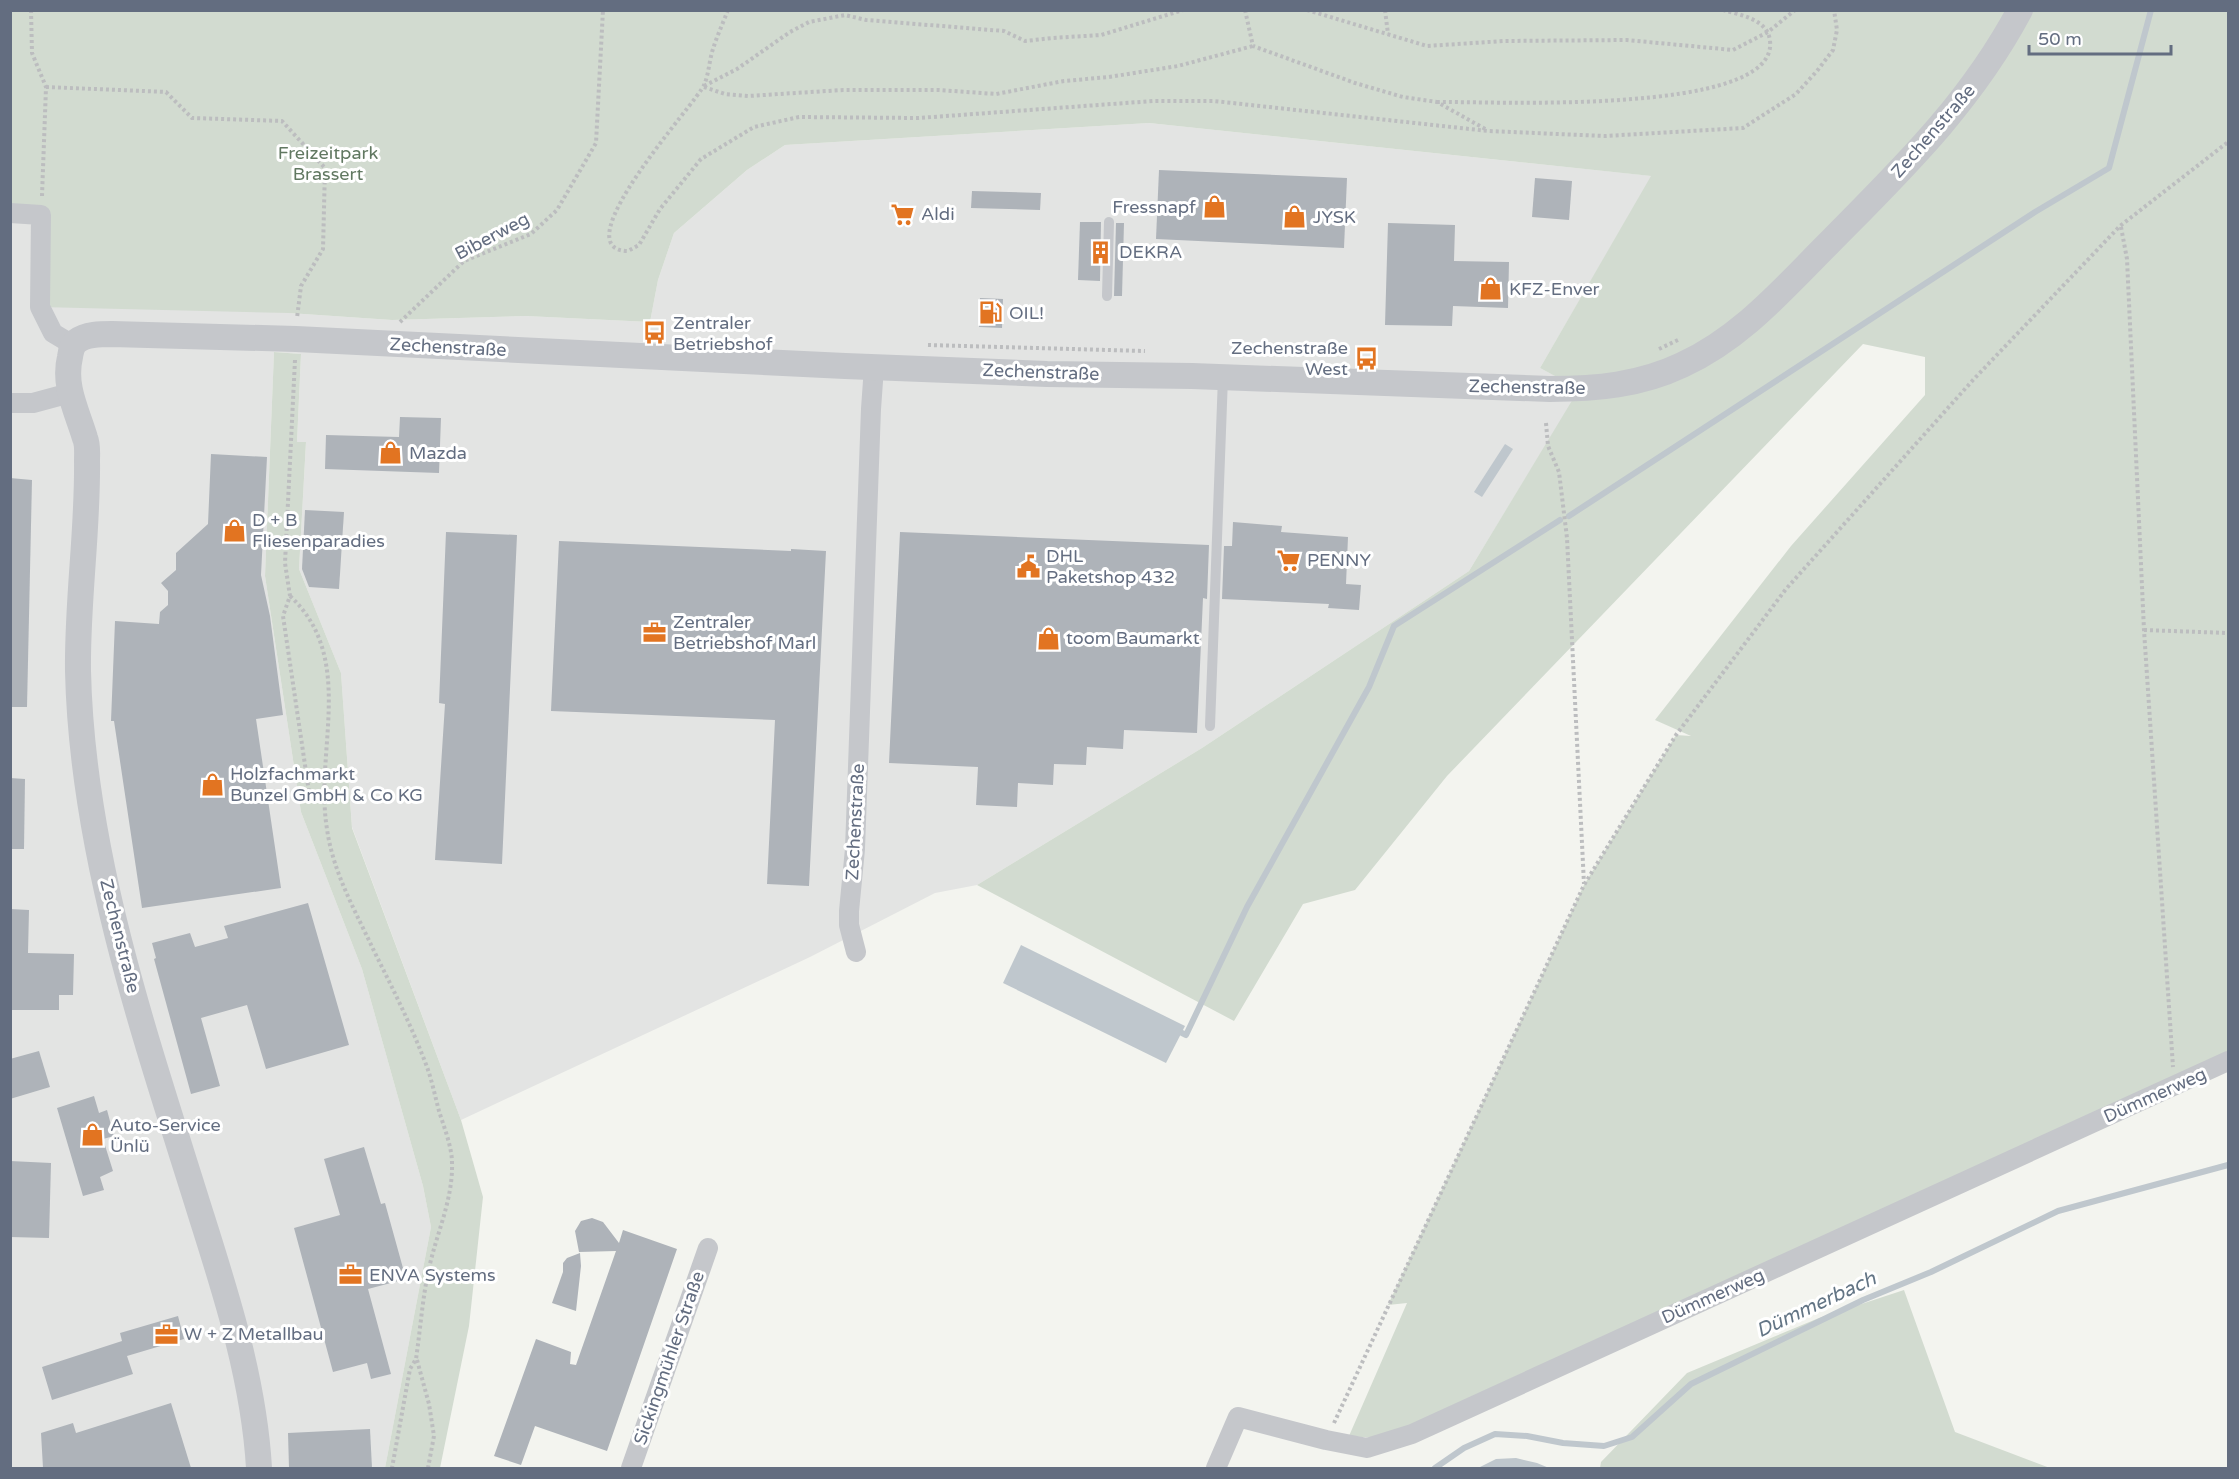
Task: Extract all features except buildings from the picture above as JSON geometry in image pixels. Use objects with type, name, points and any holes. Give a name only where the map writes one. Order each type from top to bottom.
[{"type":"street","name":"Zechenstraße","points":[[259,1468],[253,1413],[244,1364],[219,1271],[145,1033],[118,936],[91,809],[78,670],[87,448],[70,393],[68,363],[73,345],[80,338],[98,334],[296,329],[874,367],[1580,389],[1625,383],[1683,365],[1721,343],[1754,318],[1918,153],[1978,79],[2020,10]]},
{"type":"street","points":[[10,213],[41,215],[40,307],[53,333],[73,345]]},
{"type":"street","name":"Zechenstraße","points":[[856,952],[849,925],[849,911],[855,849],[874,367]]},
{"type":"street","points":[[10,403],[33,403],[70,393]]},
{"type":"street","name":"Dümmerweg","points":[[1216,1468],[1238,1417],[1326,1440],[1367,1448],[1412,1434],[2229,1061]]},
{"type":"street","name":"Sickingmühler Straße","points":[[631,1468],[708,1248]]},
{"type":"lane","points":[[1107,296],[1109,222]]},
{"type":"lane","points":[[1210,726],[1223,377]]},
{"type":"path","points":[[31,10],[32,53],[46,87],[41,215]]},
{"type":"path","name":"Biberweg","points":[[397,325],[464,261],[531,234],[557,210],[596,143],[603,10]]},
{"type":"path","points":[[704,87],[713,49],[728,10]]},
{"type":"path","points":[[1184,10],[1101,35],[1025,41],[1004,31],[866,20],[844,15],[809,22],[704,87],[657,146],[624,196],[614,217],[610,244],[628,251],[639,245],[660,209],[701,159],[754,127],[799,117],[919,118],[1153,100],[1214,101],[1488,131],[1605,136],[1743,128],[1796,94],[1817,71],[1833,50],[1837,30],[1834,10]]},
{"type":"path","points":[[1245,10],[1253,46]]},
{"type":"path","points":[[1307,10],[1427,46],[1504,41],[1626,40],[1733,50],[1768,32],[1795,10]]},
{"type":"path","points":[[1385,10],[1388,34]]},
{"type":"path","points":[[704,87],[725,94],[748,96],[843,90],[927,90],[996,94],[1064,81],[1109,77],[1178,66],[1253,46],[1355,83],[1403,97],[1437,102],[1565,104],[1634,99],[1701,90],[1753,71],[1768,56],[1770,42],[1768,32],[1753,19],[1723,10]]},
{"type":"path","points":[[46,87],[166,92],[192,118],[282,121],[325,168],[323,249],[301,286],[296,329],[285,563],[290,596],[283,616],[309,792],[324,801]]},
{"type":"path","points":[[1437,102],[1488,131]]},
{"type":"path","points":[[1326,1440],[1584,885],[1677,735],[1786,589],[1973,380],[2120,226],[2229,142]]},
{"type":"path","points":[[2120,226],[2127,260],[2144,630],[2174,1086]]},
{"type":"path","points":[[1654,351],[1684,338]]},
{"type":"path","points":[[921,345],[1149,352]]},
{"type":"path","points":[[1546,423],[1548,446],[1558,472],[1567,538],[1584,885]]},
{"type":"path","points":[[290,596],[305,610],[328,669],[329,700],[324,801],[327,830],[345,891],[404,1011],[427,1068],[452,1162],[446,1209],[431,1258],[416,1359],[410,1369],[392,1468]]},
{"type":"path","points":[[2144,630],[2229,633]]},
{"type":"path","points":[[416,1359],[429,1404],[434,1436],[428,1468]]},
{"type":"shaded area","points":[[1149,123],[1652,176],[1540,368],[1580,389],[1469,571],[1202,748],[977,885],[935,893],[810,957],[461,1120],[352,827],[341,673],[299,569],[306,443],[297,442],[301,354],[274,352],[265,576],[301,812],[362,969],[423,1186],[431,1227],[385,1468],[11,1468],[11,213],[289,313],[392,320],[526,316],[650,322],[658,280],[674,233],[747,170],[785,145]]},
{"type":"shaded area","points":[[1505,444],[1513,449],[1482,497],[1474,492]]},
{"type":"shaded area","points":[[1021,945],[1185,1026],[1166,1063],[1003,983]]},
{"type":"shaded area","points":[[1516,1458],[1549,1468],[1478,1468],[1496,1459]]},
{"type":"green space","name":"Freizeitpark Brassert","points":[[11,11],[2228,11],[2228,1054],[1399,1430],[1374,1438],[1349,1436],[1407,1303],[1388,1305],[1584,885],[1676,735],[1691,736],[1655,720],[1791,546],[1925,395],[1925,357],[1863,344],[1447,776],[1355,890],[1303,904],[1234,1021],[977,885],[1202,748],[1469,571],[1579,389],[1540,368],[1651,176],[1149,123],[785,145],[747,170],[674,233],[658,280],[650,322],[526,316],[392,320],[289,313],[40,307],[41,215],[11,213]]},
{"type":"green space","points":[[274,352],[301,354],[297,442],[306,442],[299,569],[341,673],[352,828],[461,1120],[483,1197],[469,1326],[440,1468],[385,1468],[431,1227],[423,1186],[362,969],[301,812],[265,576]]},
{"type":"green space","points":[[1904,1290],[1955,1432],[2050,1468],[1600,1468],[1601,1462],[1687,1373],[1819,1318]]},
{"type":"waterway","points":[[1569,516],[2035,212],[2109,168],[2151,10]]},
{"type":"waterway","points":[[1182,1033],[1186,1035],[1247,907],[1369,687],[1394,626],[1560,520]]},
{"type":"waterway","name":"Dümmerbach","points":[[1435,1468],[1464,1448],[1495,1434],[1604,1446],[1632,1437],[1691,1384],[1863,1300],[1931,1272],[2058,1211],[2228,1165]]},
{"type":"place","name":"Fressnapf","points":[[1214,207]]},
{"type":"place","name":"Aldi","points":[[903,214]]},
{"type":"place","name":"JYSK","points":[[1295,217]]},
{"type":"place","name":"DEKRA","points":[[1101,252]]},
{"type":"place","name":"KFZ-Enver","points":[[1491,289]]},
{"type":"place","name":"OIL!","points":[[991,313]]},
{"type":"place","name":"Zentraler Betriebshof","points":[[655,333]]},
{"type":"place","name":"Zechenstraße West","points":[[1366,358]]},
{"type":"place","name":"Mazda","points":[[391,453]]},
{"type":"place","name":"D + B Fliesenparadies","points":[[234,530]]},
{"type":"place","name":"PENNY","points":[[1289,560]]},
{"type":"place","name":"DHL Paketshop 432","points":[[1028,566]]},
{"type":"place","name":"Zentraler Betriebshof Marl","points":[[655,632]]},
{"type":"place","name":"toom Baumarkt","points":[[1048,638]]},
{"type":"place","name":"Holzfachmarkt Bunzel GmbH & Co KG","points":[[212,784]]},
{"type":"place","name":"Auto-Service Ünlü","points":[[92,1135]]},
{"type":"place","name":"ENVA Systems","points":[[351,1275]]},
{"type":"place","name":"W + Z Metallbau","points":[[166,1334]]}]
